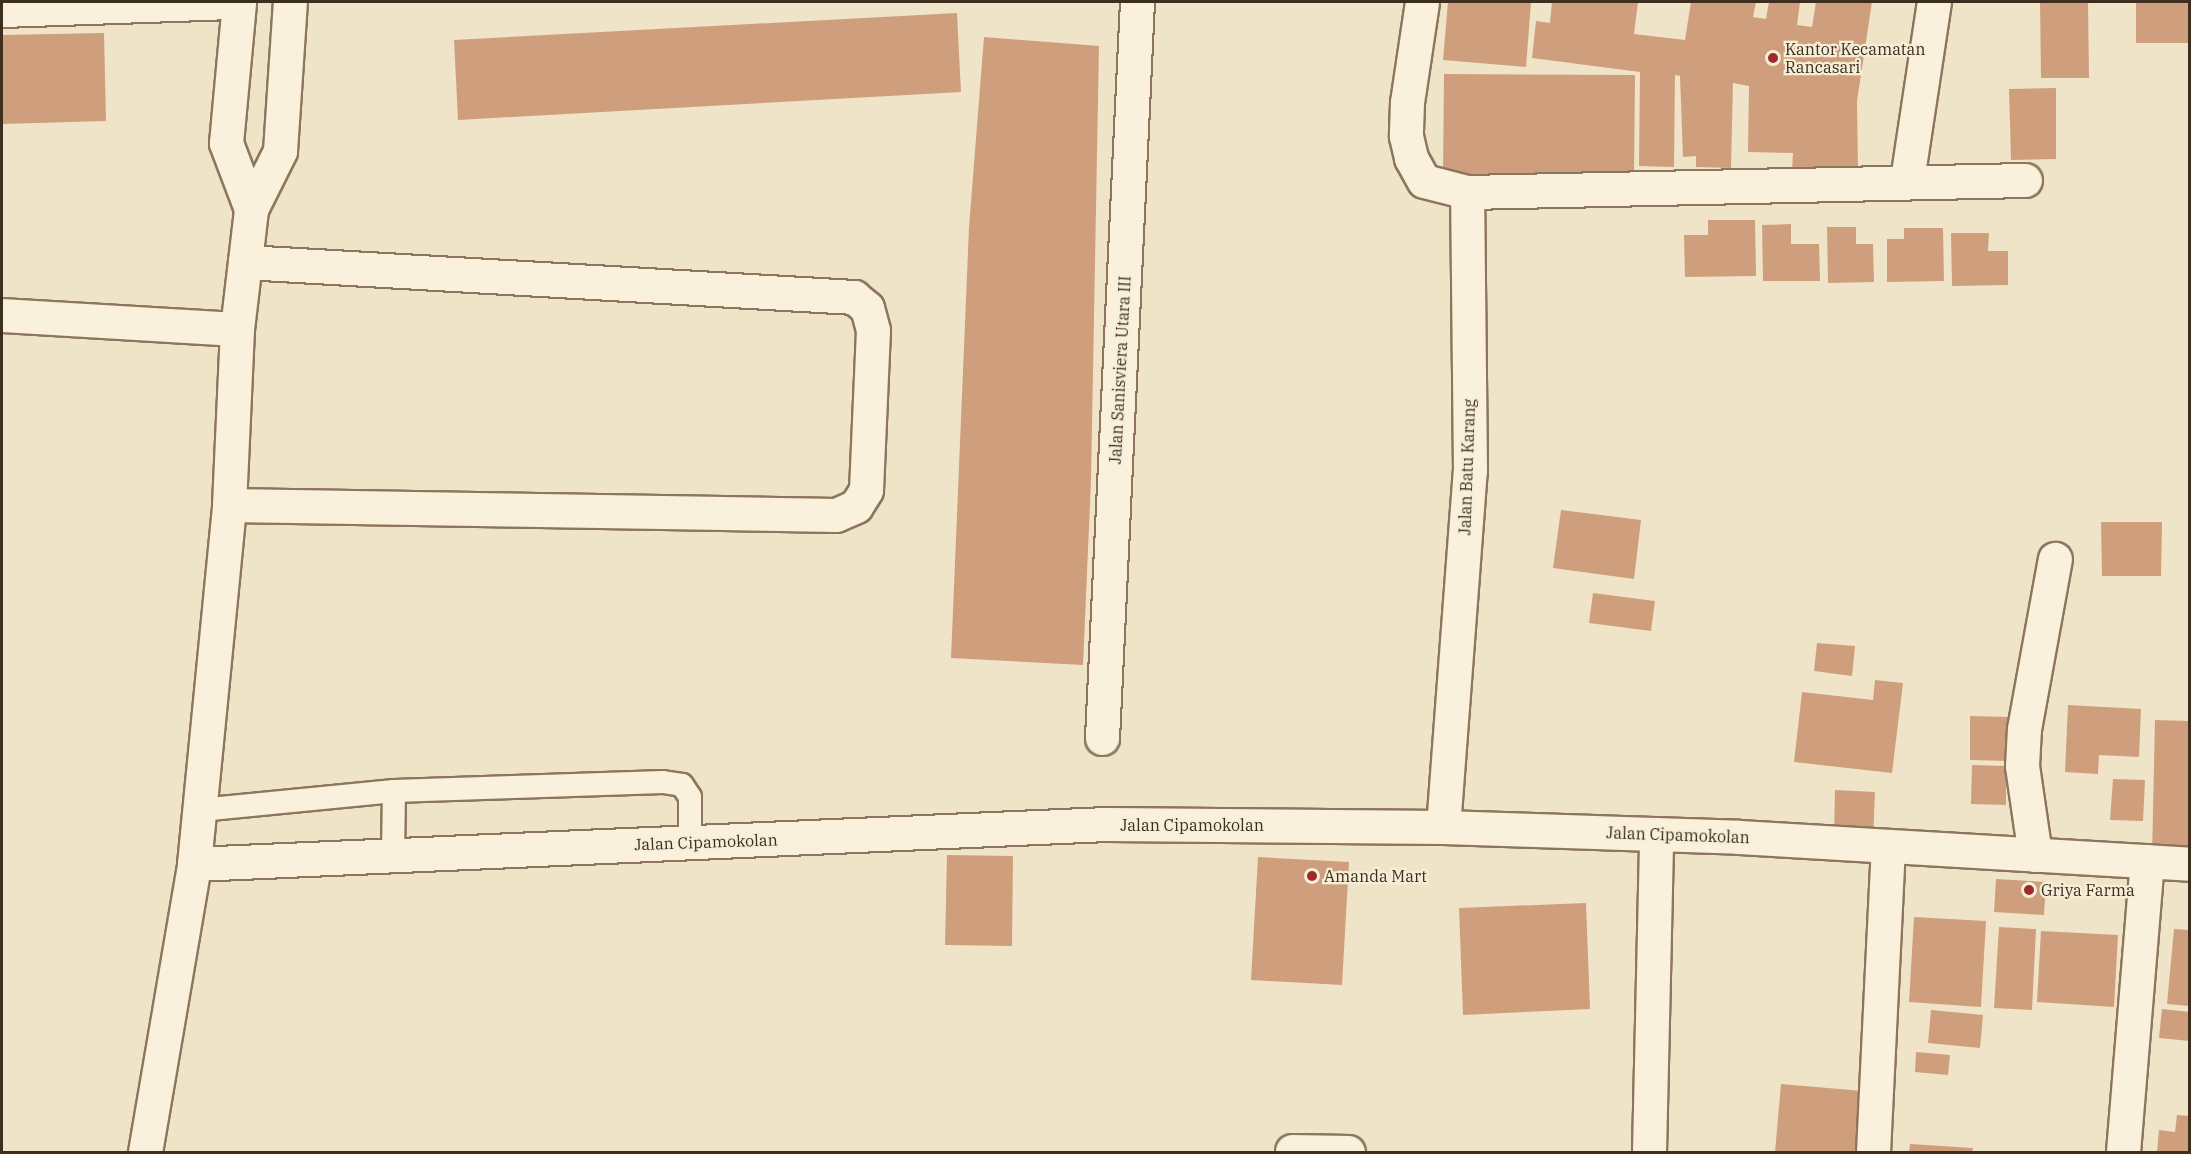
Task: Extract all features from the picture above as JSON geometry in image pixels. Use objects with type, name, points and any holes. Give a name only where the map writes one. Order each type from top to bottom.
[{"type":"street","points":[[2,10],[44,5],[230,2]]},
{"type":"street","points":[[239,2],[226,143],[251,208]]},
{"type":"street","points":[[145,1152],[194,864],[229,505],[237,329],[244,262],[251,208],[280,151],[290,2]]},
{"type":"street","name":"Jalan Sanisviera Utara III","points":[[1102,738],[1137,2]]},
{"type":"street","points":[[1422,2],[1407,102],[1406,136],[1411,158],[1424,181],[1467,192],[1907,180],[2025,180]]},
{"type":"street","points":[[1907,180],[1934,2]]},
{"type":"street","name":"Jalan Batu Karang","points":[[1443,827],[1470,471],[1467,192]]},
{"type":"street","points":[[229,505],[836,515],[856,506],[866,490],[873,330],[867,308],[854,297],[244,262]]},
{"type":"street","points":[[2,315],[237,329]]},
{"type":"street","points":[[2035,855],[2022,766],[2024,729],[2055,559]]},
{"type":"street","name":"Jalan Cipamokolan","points":[[194,864],[1108,825],[1443,827],[1656,834],[2190,864]]},
{"type":"street","points":[[1649,1152],[1656,834]]},
{"type":"street","points":[[1873,1152],[1888,846]]},
{"type":"street","points":[[2123,1152],[2147,861]]},
{"type":"street","points":[[1292,1151],[1348,1152]]},
{"type":"lane","points":[[200,810],[394,791],[663,782],[682,785],[690,797],[690,842]]},
{"type":"lane","points":[[393,855],[394,791]]},
{"type":"building","points":[[1448,2],[1531,2],[1526,67],[1443,60]]},
{"type":"building","points":[[1552,2],[1638,2],[1634,34],[1685,40],[1691,2],[1756,2],[1753,17],[1766,19],[1769,2],[1800,2],[1797,25],[1812,27],[1816,2],[1872,2],[1857,101],[1858,169],[1792,170],[1793,153],[1748,152],[1749,86],[1733,83],[1731,168],[1696,167],[1696,156],[1683,157],[1680,76],[1675,75],[1674,167],[1639,166],[1640,72],[1532,58],[1536,21],[1550,23]]},
{"type":"building","points":[[2040,2],[2088,2],[2089,78],[2041,78]]},
{"type":"building","points":[[2136,2],[2190,2],[2190,43],[2136,43]]},
{"type":"building","points":[[957,13],[961,92],[458,120],[454,40]]},
{"type":"building","points":[[104,33],[106,121],[2,124],[2,35]]},
{"type":"building","points":[[984,37],[1099,46],[1091,481],[1083,665],[951,658],[969,227]]},
{"type":"building","points":[[1444,74],[1635,75],[1634,175],[1443,175]]},
{"type":"building","points":[[2056,88],[2056,159],[2011,160],[2009,89]]},
{"type":"building","points":[[1708,220],[1755,220],[1756,276],[1685,277],[1684,235],[1708,235]]},
{"type":"building","points":[[1791,224],[1791,244],[1819,244],[1820,281],[1763,281],[1762,225]]},
{"type":"building","points":[[1827,227],[1856,227],[1856,244],[1873,244],[1874,282],[1828,283]]},
{"type":"building","points":[[1904,228],[1943,228],[1944,281],[1887,282],[1887,239],[1904,239]]},
{"type":"building","points":[[1951,233],[1989,233],[1988,251],[2008,251],[2008,285],[1952,286]]},
{"type":"building","points":[[1561,510],[1641,520],[1634,579],[1553,568]]},
{"type":"building","points":[[2101,522],[2162,522],[2161,576],[2102,576]]},
{"type":"building","points":[[1593,593],[1655,601],[1651,631],[1589,623]]},
{"type":"building","points":[[1817,643],[1855,646],[1852,676],[1814,671]]},
{"type":"building","points":[[1875,680],[1903,683],[1892,773],[1794,762],[1802,692],[1873,700]]},
{"type":"building","points":[[2068,705],[2141,709],[2139,757],[2099,755],[2098,774],[2065,772]]},
{"type":"building","points":[[1970,716],[2010,717],[2009,761],[1970,760]]},
{"type":"building","points":[[2155,720],[2190,721],[2190,856],[2152,856]]},
{"type":"building","points":[[1972,765],[2006,766],[2006,805],[1971,804]]},
{"type":"building","points":[[2113,779],[2145,780],[2143,821],[2110,820]]},
{"type":"building","points":[[1835,790],[1875,792],[1873,840],[1834,838]]},
{"type":"building","points":[[947,855],[1013,856],[1012,946],[945,945]]},
{"type":"building","points":[[1258,857],[1349,862],[1342,985],[1251,980]]},
{"type":"building","points":[[1996,879],[2046,882],[2044,915],[1994,912]]},
{"type":"building","points":[[1586,903],[1590,1009],[1463,1015],[1459,908]]},
{"type":"building","points":[[1914,917],[1986,921],[1981,1007],[1909,1002]]},
{"type":"building","points":[[1999,927],[2036,929],[2032,1010],[1994,1008]]},
{"type":"building","points":[[2174,929],[2190,930],[2190,1006],[2167,1004]]},
{"type":"building","points":[[2041,931],[2118,935],[2114,1007],[2037,1002]]},
{"type":"building","points":[[2162,1009],[2190,1012],[2190,1041],[2159,1038]]},
{"type":"building","points":[[1931,1010],[1983,1015],[1980,1048],[1928,1043]]},
{"type":"building","points":[[1916,1052],[1950,1055],[1948,1075],[1915,1072]]},
{"type":"building","points":[[1781,1084],[1863,1091],[1857,1152],[1775,1152]]},
{"type":"building","points":[[2177,1115],[2190,1116],[2190,1152],[2157,1152],[2159,1130],[2175,1132]]},
{"type":"building","points":[[1910,1144],[1973,1148],[1972,1152],[1909,1152]]},
{"type":"place","name":"Kantor Kecamatan Rancasari","points":[[1773,58]]},
{"type":"place","name":"Amanda Mart","points":[[1312,876]]},
{"type":"place","name":"Griya Farma","points":[[2029,890]]}]
